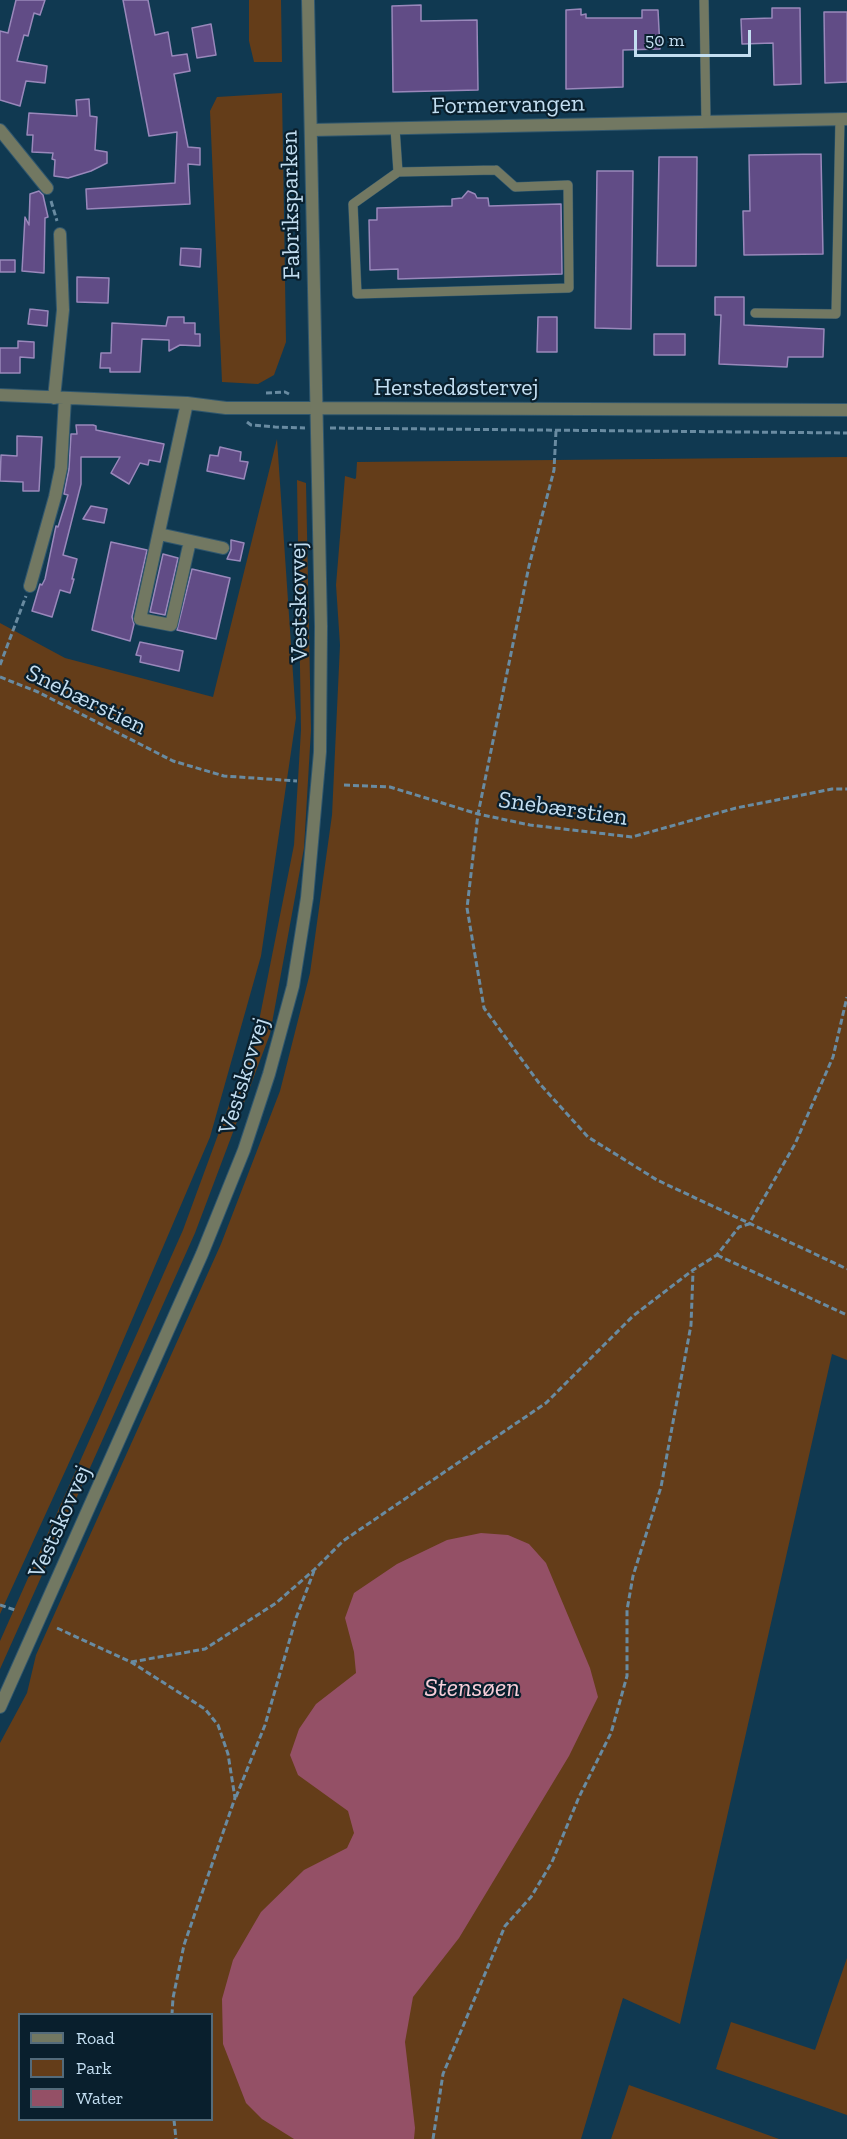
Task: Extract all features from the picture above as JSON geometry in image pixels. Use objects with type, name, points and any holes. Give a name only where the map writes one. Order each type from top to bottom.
[{"type":"street","name":"Fabriksparken","points":[[308,0],[316,408]]},
{"type":"street","name":"Formervangen","points":[[311,130],[844,119]]},
{"type":"street","points":[[0,130],[47,188]]},
{"type":"street","points":[[30,586],[62,468],[60,398],[63,310],[60,234]]},
{"type":"street","name":"Herstedøstervej","points":[[0,395],[187,403],[226,408],[847,410]]},
{"type":"street","points":[[187,403],[140,619],[171,626],[190,541]]},
{"type":"street","name":"Vestskovvej","points":[[0,1707],[215,1223],[244,1150],[269,1074],[293,986],[307,898],[320,752],[321,626],[316,408]]},
{"type":"street","points":[[159,534],[223,548]]},
{"type":"lane","points":[[703,0],[706,122]]},
{"type":"lane","points":[[755,313],[836,314],[844,119]]},
{"type":"lane","points":[[395,128],[398,172]]},
{"type":"lane","points":[[496,170],[515,187],[568,185],[569,288],[357,294],[353,204],[398,172],[496,170]]},
{"type":"path","points":[[47,188],[60,234]]},
{"type":"path","points":[[226,408],[250,425],[317,428],[847,433]]},
{"type":"path","points":[[556,430],[554,470],[529,566],[478,814],[467,908],[484,1008],[539,1083],[588,1137],[657,1180],[847,1269]]},
{"type":"path","points":[[0,665],[30,586]]},
{"type":"path","name":"Snebærstien","points":[[0,677],[38,692],[173,761],[224,776],[297,782]]},
{"type":"path","name":"Snebærstien","points":[[344,785],[390,787],[478,814],[530,825],[632,837],[736,808],[832,789],[847,789]]},
{"type":"path","points":[[131,1662],[205,1649],[276,1603],[343,1541],[546,1403],[633,1316],[693,1270],[717,1255],[739,1227],[749,1224],[795,1144],[833,1057],[847,997]]},
{"type":"path","points":[[717,1255],[847,1315]]},
{"type":"path","points":[[433,2139],[443,2074],[500,1937],[505,1926],[531,1897],[552,1862],[579,1797],[611,1732],[627,1676],[627,1610],[633,1576],[661,1487],[691,1325],[693,1270]]},
{"type":"path","points":[[172,2013],[184,1945],[235,1798],[265,1725],[296,1618],[314,1570]]},
{"type":"path","points":[[0,1605],[15,1610]]},
{"type":"path","points":[[57,1628],[131,1662],[205,1709],[218,1725],[228,1754],[235,1798]]},
{"type":"path","points":[[174,2121],[176,2139]]},
{"type":"green space","points":[[249,0],[281,0],[282,62],[254,62],[249,41]]},
{"type":"green space","points":[[282,93],[286,342],[274,375],[258,384],[222,382],[210,111],[217,97]]},
{"type":"green space","points":[[277,439],[296,718],[261,956],[210,1137],[99,1397],[0,1614],[0,623],[65,658],[213,697]]},
{"type":"green space","points":[[847,457],[847,1360],[832,1354],[680,2024],[623,1998],[581,2139],[0,2139],[0,1743],[27,1693],[36,1655],[221,1244],[280,1091],[310,973],[332,815],[340,645],[336,585],[345,476],[356,478],[357,462]]},
{"type":"green space","points":[[297,480],[306,483],[311,730],[304,848],[270,1034],[195,1233],[0,1669],[0,1641],[183,1230],[258,1026],[294,845],[301,730]]},
{"type":"green space","points":[[847,1958],[847,2115],[716,2069],[731,2022],[815,2050]]},
{"type":"green space","points":[[629,2085],[779,2139],[611,2139]]},
{"type":"water","name":"Stensøen","points":[[481,1533],[508,1535],[529,1544],[546,1563],[590,1668],[598,1697],[569,1756],[459,1938],[413,1997],[405,2042],[415,2128],[414,2139],[294,2139],[262,2119],[246,2103],[223,2044],[222,1999],[233,1960],[261,1912],[304,1870],[347,1848],[354,1833],[348,1811],[298,1775],[290,1755],[299,1729],[316,1704],[356,1673],[354,1652],[345,1618],[354,1593],[397,1564],[447,1540]]},
{"type":"building","points":[[16,0],[45,0],[40,15],[34,13],[28,36],[24,35],[17,61],[47,66],[45,83],[26,81],[20,106],[0,100],[0,31],[8,33]]},
{"type":"building","points":[[123,0],[148,0],[155,35],[168,32],[172,56],[187,54],[190,71],[174,74],[188,147],[200,148],[200,165],[188,164],[190,204],[87,209],[86,189],[175,183],[177,132],[149,136]]},
{"type":"building","points":[[421,5],[421,21],[477,20],[478,90],[393,92],[392,6]]},
{"type":"building","points":[[772,8],[800,8],[801,84],[774,85],[773,43],[742,44],[741,19],[772,18]]},
{"type":"building","points":[[581,9],[581,15],[586,14],[586,18],[642,18],[642,10],[658,10],[660,49],[623,50],[623,87],[566,89],[566,10]]},
{"type":"building","points":[[824,12],[847,12],[847,82],[825,83]]},
{"type":"building","points":[[211,24],[216,55],[197,58],[192,28]]},
{"type":"building","points":[[89,99],[90,116],[97,117],[95,150],[107,152],[107,163],[68,178],[54,176],[53,153],[32,152],[33,135],[27,135],[29,113],[77,116],[76,100]]},
{"type":"building","points":[[821,154],[823,254],[744,255],[743,211],[750,211],[749,155]]},
{"type":"building","points":[[659,157],[697,157],[696,266],[657,266]]},
{"type":"building","points":[[597,171],[633,171],[631,329],[595,328]]},
{"type":"building","points":[[39,191],[43,195],[48,217],[45,218],[44,273],[22,271],[25,217],[29,225],[30,194]]},
{"type":"building","points":[[468,191],[475,194],[477,198],[488,198],[489,206],[561,204],[562,274],[398,279],[398,269],[370,270],[369,220],[377,220],[377,208],[452,206],[452,199],[462,198]]},
{"type":"building","points":[[181,248],[201,249],[200,267],[180,265]]},
{"type":"building","points":[[0,260],[15,260],[15,272],[0,272]]},
{"type":"building","points":[[77,277],[109,278],[108,303],[77,302]]},
{"type":"building","points":[[715,297],[744,297],[744,325],[824,329],[823,357],[788,357],[787,367],[719,364],[721,315],[715,315]]},
{"type":"building","points":[[30,309],[48,311],[47,326],[28,324]]},
{"type":"building","points":[[168,317],[184,317],[184,323],[195,323],[195,334],[200,334],[200,346],[180,345],[169,351],[169,340],[142,339],[140,372],[110,372],[110,368],[100,368],[101,353],[111,353],[112,323],[166,326]]},
{"type":"building","points":[[538,317],[557,317],[557,352],[537,352]]},
{"type":"building","points":[[654,334],[685,334],[685,355],[654,355]]},
{"type":"building","points":[[18,341],[34,342],[34,358],[20,357],[20,373],[0,373],[0,348],[18,348]]},
{"type":"building","points":[[76,425],[93,425],[96,426],[96,430],[164,444],[160,462],[149,460],[148,465],[140,463],[129,484],[111,473],[120,457],[81,457],[81,484],[63,555],[77,559],[72,579],[74,579],[70,593],[60,590],[52,617],[32,611],[40,584],[42,585],[45,579],[56,526],[58,527],[68,495],[64,494],[69,469],[71,434],[77,434]]},
{"type":"building","points":[[17,436],[42,437],[39,491],[23,491],[23,482],[0,481],[1,455],[17,456]]},
{"type":"building","points":[[220,447],[241,452],[240,461],[248,462],[244,479],[207,471],[210,455],[218,456]]},
{"type":"building","points":[[91,506],[107,509],[104,523],[83,519]]},
{"type":"building","points":[[231,540],[244,543],[240,561],[227,559],[231,550]]},
{"type":"building","points":[[111,542],[147,550],[132,617],[134,624],[130,641],[92,630]]},
{"type":"building","points":[[163,554],[178,558],[165,615],[150,612]]},
{"type":"building","points":[[192,569],[230,578],[216,639],[177,630]]},
{"type":"building","points":[[140,642],[183,651],[179,671],[140,662],[141,656],[136,655]]}]
